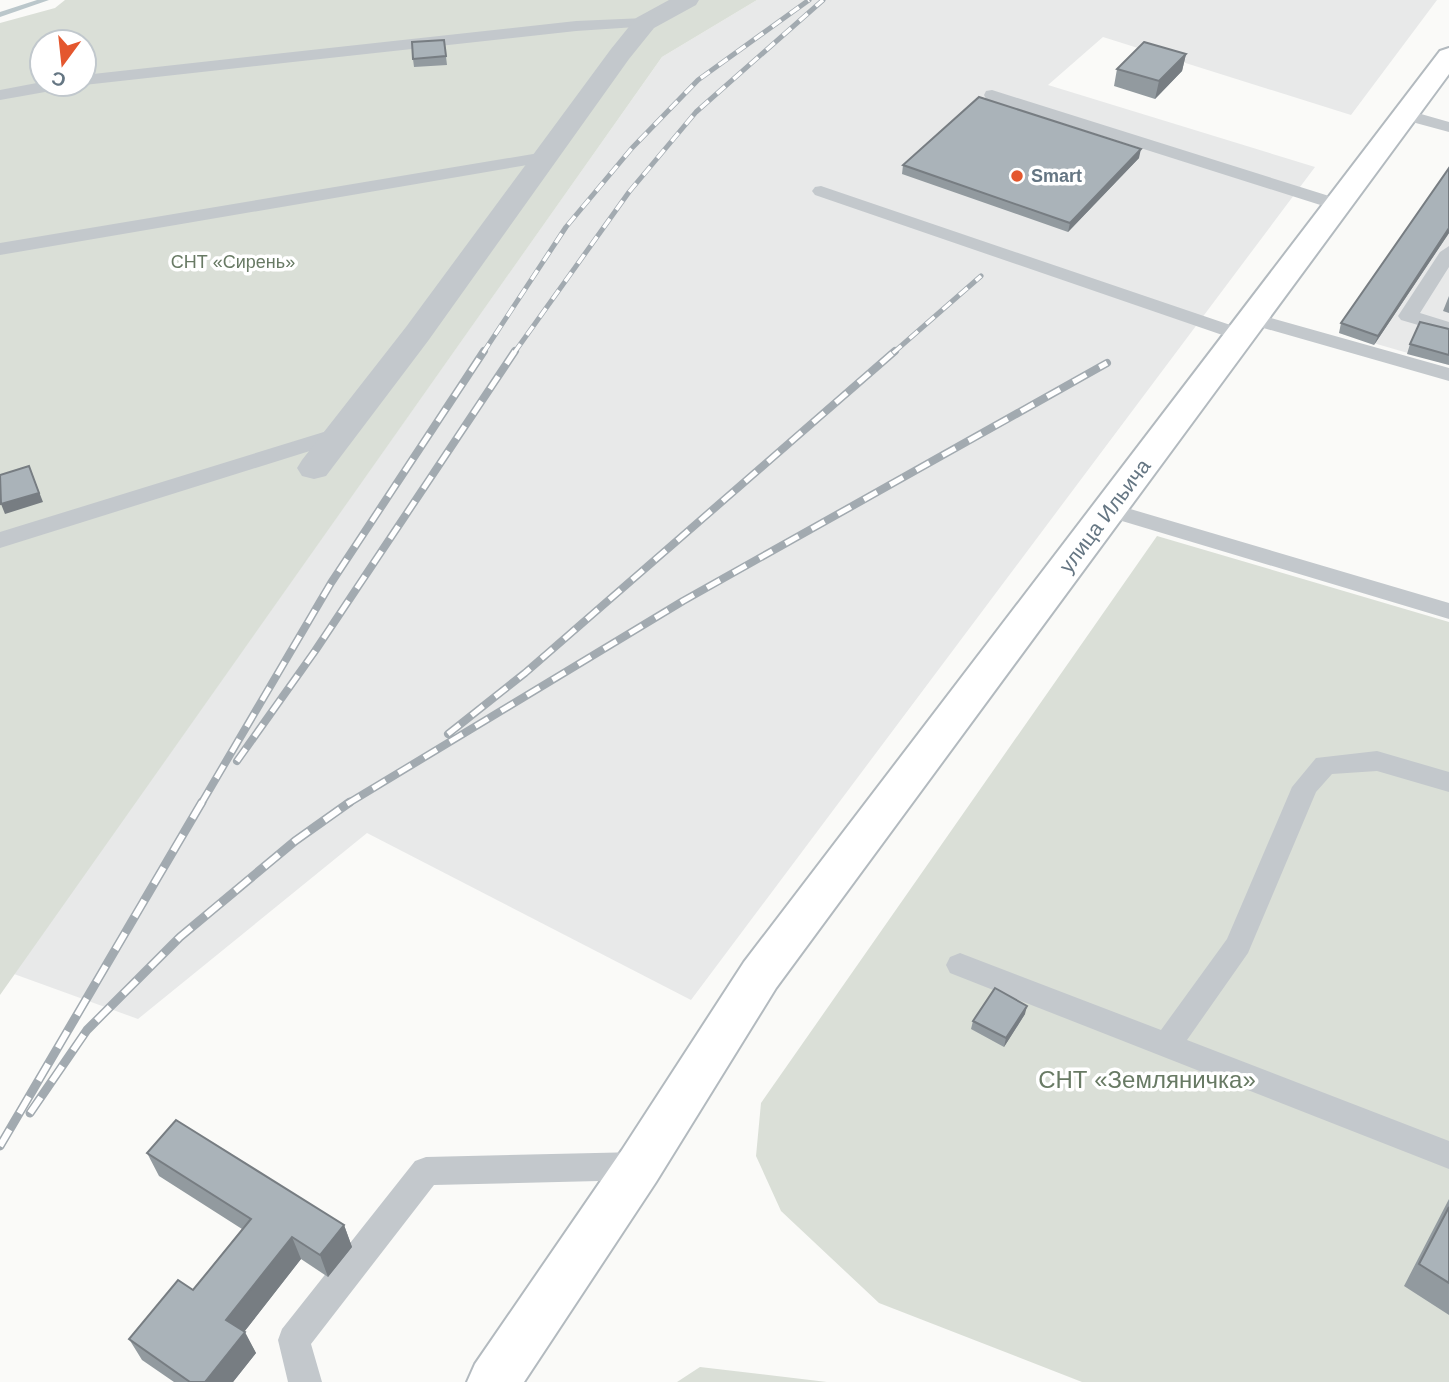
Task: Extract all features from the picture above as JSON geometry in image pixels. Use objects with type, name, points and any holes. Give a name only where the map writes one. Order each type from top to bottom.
[{"type":"main road","name":"улица Ильича","points":[[493,1382],[639,1166],[760,975],[1449,56]]},
{"type":"street","points":[[314,468],[417,334],[645,23],[687,0]]},
{"type":"lane","points":[[98,78],[576,26],[645,23]]},
{"type":"lane","points":[[0,95],[28,90]]},
{"type":"lane","points":[[992,95],[1339,205]]},
{"type":"lane","points":[[1407,115],[1449,127]]},
{"type":"lane","points":[[0,249],[545,157]]},
{"type":"lane","points":[[821,191],[1247,327],[1449,375]]},
{"type":"lane","points":[[1446,262],[1408,316],[1449,328]]},
{"type":"lane","points":[[0,540],[340,434]]},
{"type":"lane","points":[[1110,510],[1449,611]]},
{"type":"lane","points":[[1167,1046],[1238,945],[1305,787],[1325,765],[1377,761],[1449,782]]},
{"type":"lane","points":[[960,965],[1449,1155]]},
{"type":"lane","points":[[305,1382],[294,1340],[426,1171],[639,1166]]},
{"type":"shaded area","points":[[757,0],[1437,0],[1351,115],[1103,37],[1048,85],[1315,167],[691,1000],[367,833],[138,1019],[14,974],[662,57]]},
{"type":"shaded area","points":[[1449,173],[1449,365],[1339,333]]},
{"type":"green space","name":"СНТ «Сирень»","points":[[65,0],[757,0],[662,57],[0,995],[0,23],[55,8]]},
{"type":"green space","name":"СНТ «Земляничка»","points":[[1157,536],[1449,622],[1449,1382],[1082,1382],[879,1303],[781,1211],[756,1156],[761,1103]]},
{"type":"green space","points":[[700,1367],[827,1382],[677,1382]]},
{"type":"building","points":[[444,40],[446,56],[413,59],[412,42]]},
{"type":"building","points":[[1144,42],[1186,54],[1159,81],[1117,69]]},
{"type":"building","points":[[979,97],[1141,149],[1070,223],[903,165]]},
{"type":"building","points":[[1449,168],[1449,228],[1378,336],[1341,323]]},
{"type":"building","points":[[1420,322],[1449,329],[1449,355],[1410,344]]},
{"type":"building","points":[[29,466],[39,493],[1,504],[0,475]]},
{"type":"building","points":[[995,988],[1027,1006],[1006,1038],[973,1021]]},
{"type":"building","points":[[176,1120],[344,1225],[320,1255],[292,1237],[226,1320],[245,1332],[205,1382],[190,1382],[129,1339],[178,1280],[193,1290],[251,1219],[147,1153]]},
{"type":"building","points":[[1449,1207],[1449,1283],[1419,1264]]},
{"type":"waterway","points":[[0,15],[45,0]]},
{"type":"railway","points":[[483,353],[566,227],[632,148],[698,80],[809,0]]},
{"type":"railway","points":[[514,353],[629,192],[696,112],[823,0]]},
{"type":"railway","points":[[893,353],[981,276]]},
{"type":"railway","points":[[201,804],[331,583],[484,351]]},
{"type":"railway","points":[[237,761],[315,651],[515,351]]},
{"type":"railway","points":[[448,734],[525,673],[895,351]]},
{"type":"railway","points":[[348,803],[683,601],[1107,363]]},
{"type":"railway","points":[[0,1146],[202,802]]},
{"type":"railway","points":[[30,1113],[87,1030],[180,937],[295,841],[348,803]]},
{"type":"place","name":"Smart","points":[[1017,176]]}]
